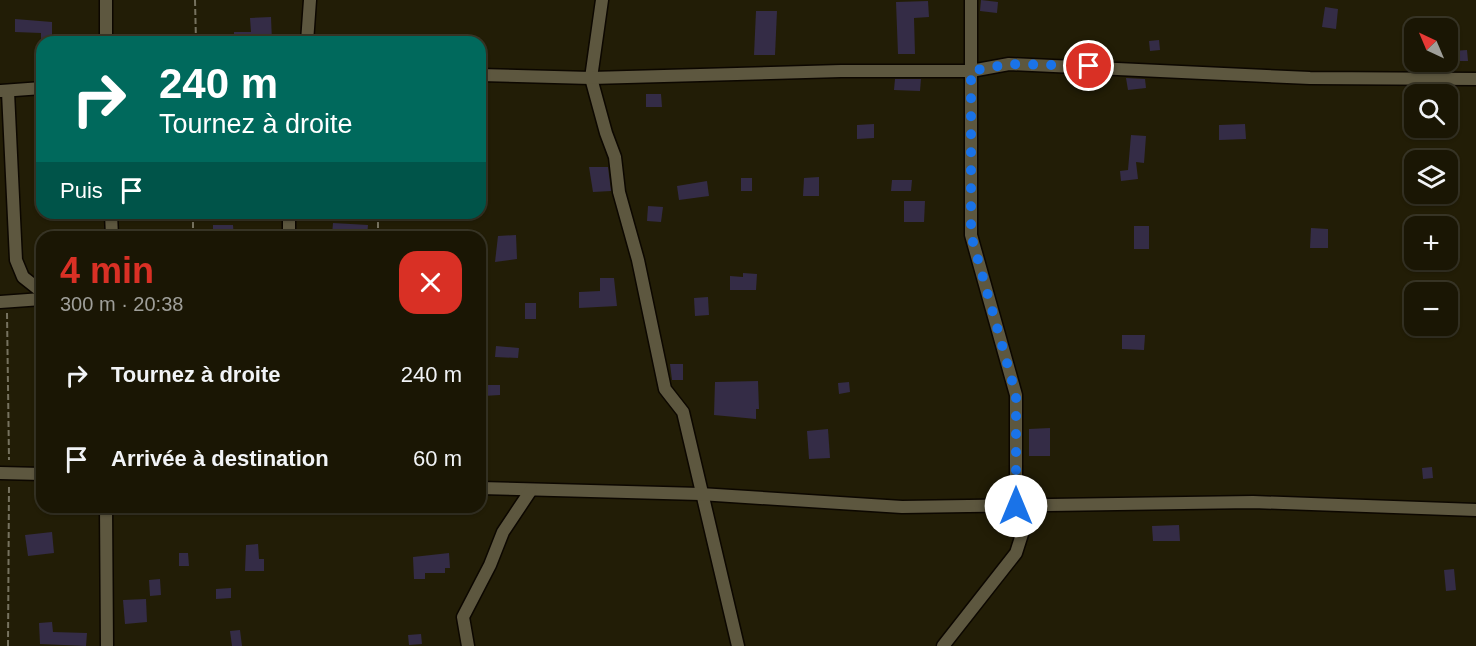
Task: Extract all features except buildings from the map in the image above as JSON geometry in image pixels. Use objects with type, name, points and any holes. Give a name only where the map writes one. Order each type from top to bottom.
[{"type":"street","points":[[106,0],[106,36]]},
{"type":"street","points":[[307,36],[310,0]]},
{"type":"street","points":[[602,0],[591,78],[606,134],[615,157],[619,192],[638,260],[664,389],[683,412],[700,494],[738,646]]},
{"type":"street","points":[[944,646],[1016,553],[1023,531],[1016,506],[1016,395],[971,235],[971,0]]},
{"type":"street","points":[[486,75],[591,78],[841,71],[971,71],[1009,64],[1310,78],[1476,79]]},
{"type":"street","points":[[36,89],[4,92],[16,260],[22,277],[36,288]]},
{"type":"street","points":[[0,302],[36,299]]},
{"type":"street","points":[[0,472],[36,474]]},
{"type":"street","points":[[486,488],[700,494],[902,507],[1253,502],[1476,510]]},
{"type":"street","points":[[468,646],[463,617],[490,565],[503,532],[531,490]]},
{"type":"street","points":[[106,513],[107,646]]},
{"type":"path","points":[[195,0],[196,36]]},
{"type":"route","points":[[1016,506],[1016,395],[971,235],[971,71],[1009,64],[1089,66]]}]
